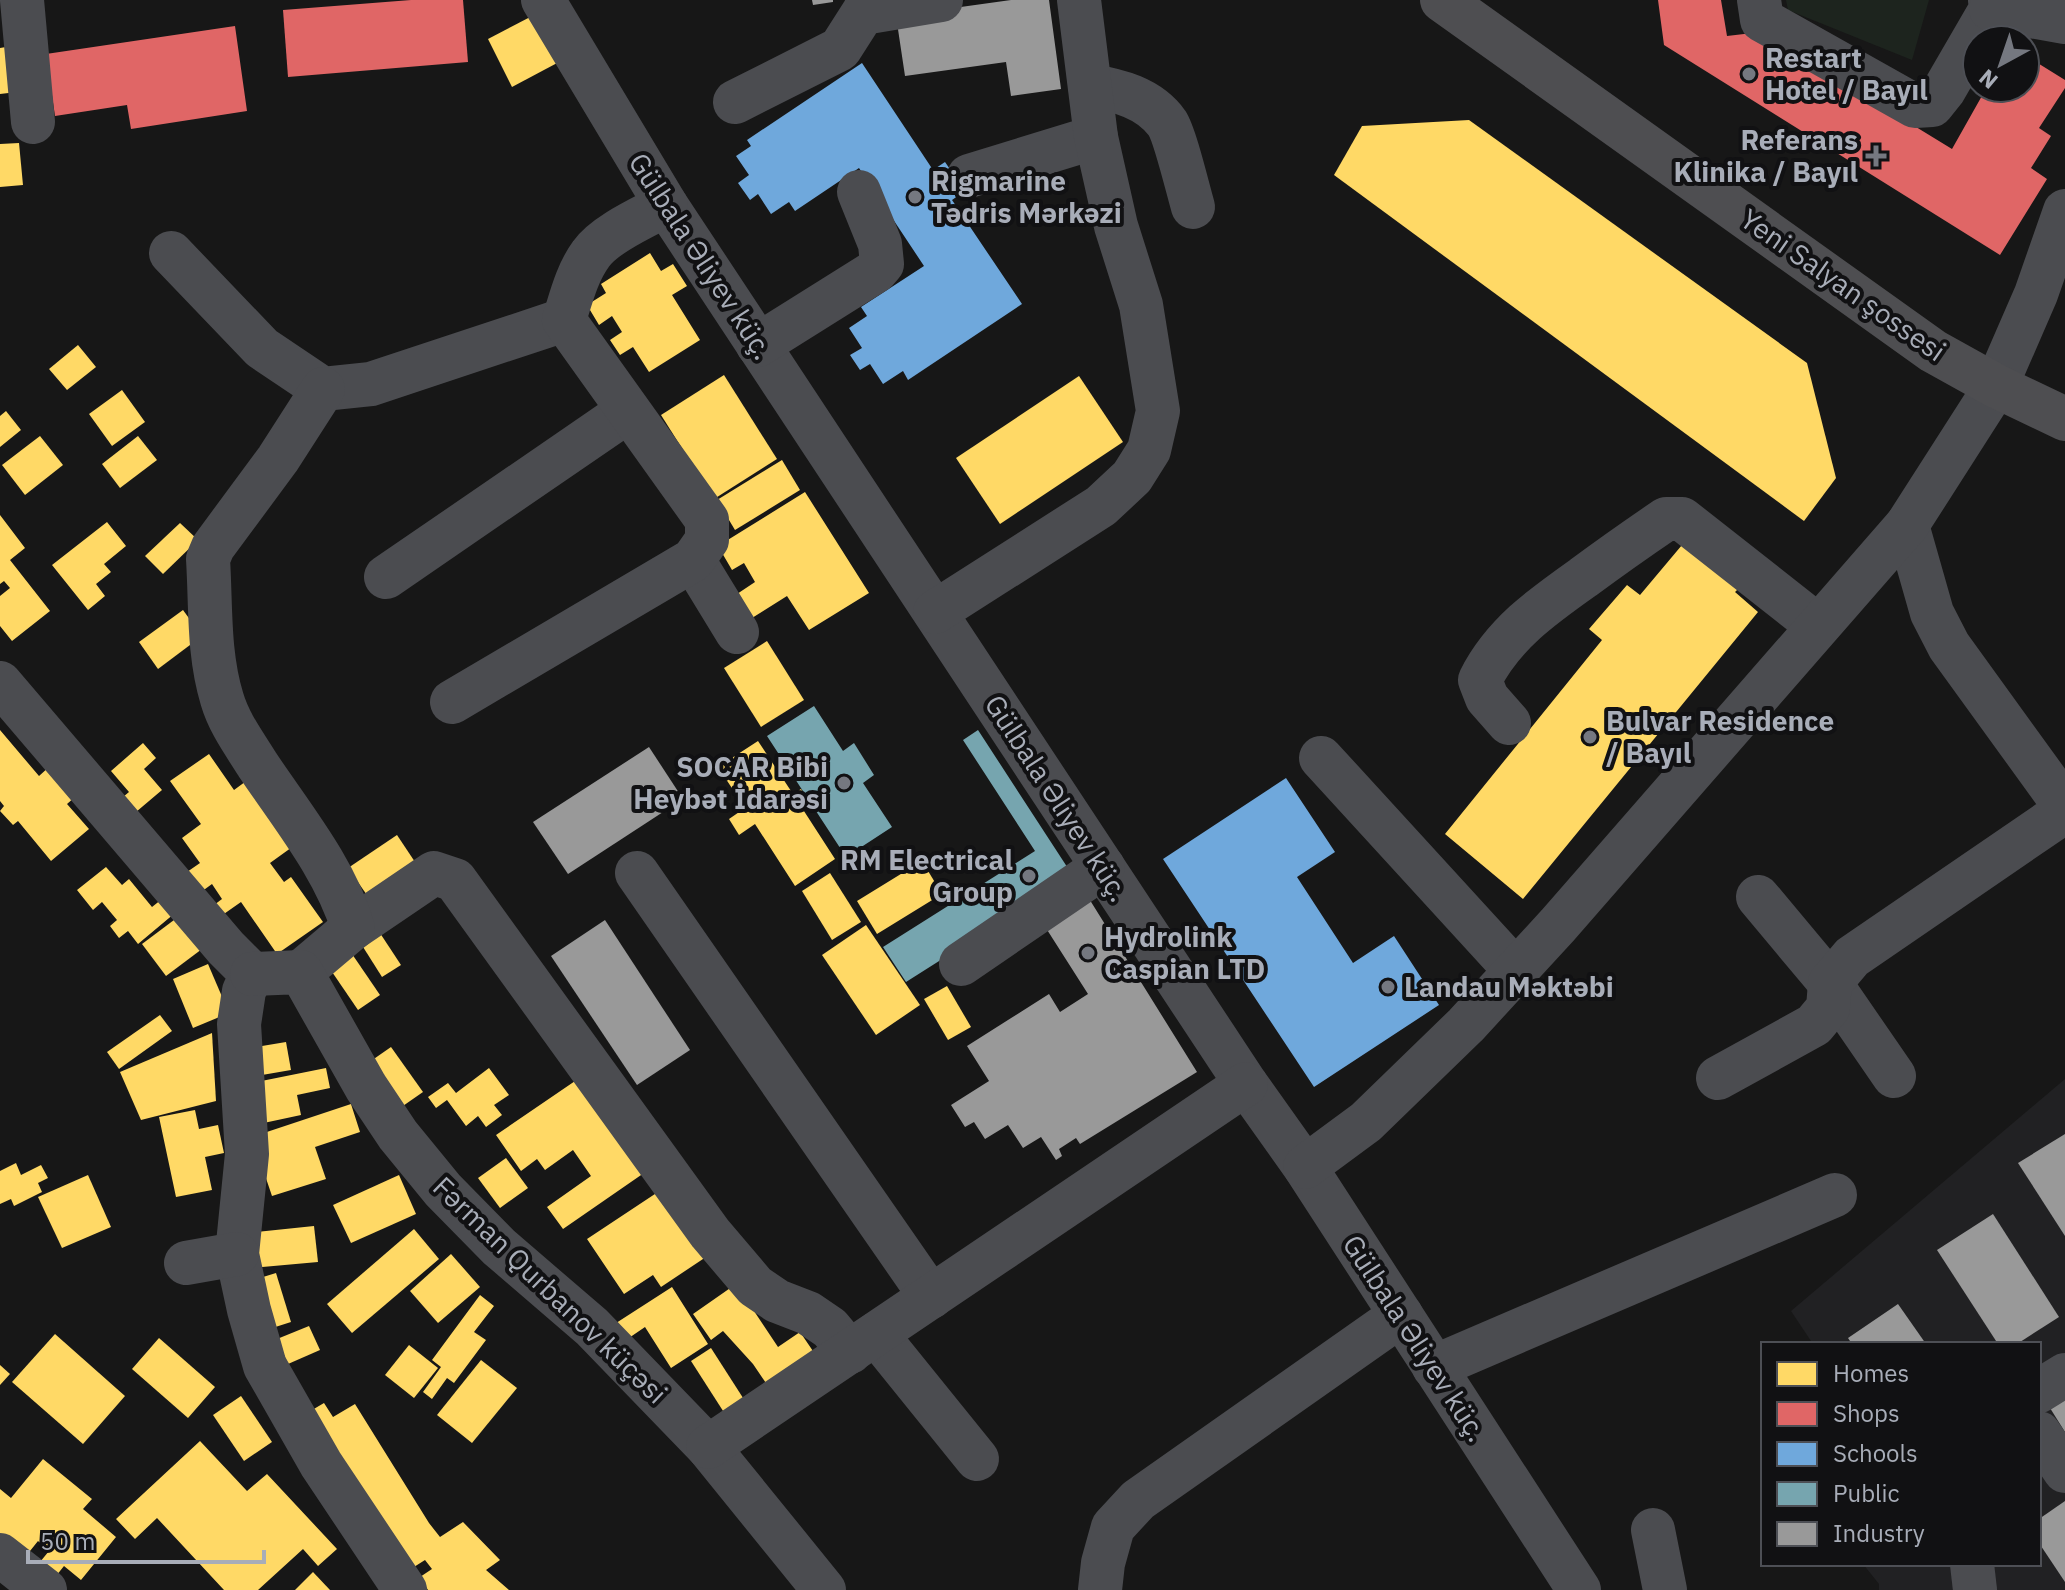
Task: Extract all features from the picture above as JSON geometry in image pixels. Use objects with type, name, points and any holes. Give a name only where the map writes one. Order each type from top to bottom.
[{"type":"highway","points":[[1442,0],[1515,51]]},
{"type":"highway","points":[[1466,0],[1515,51]]},
{"type":"highway","name":"Yeni Salyan şossesi","points":[[1515,51],[1933,351],[2065,419]]},
{"type":"street","points":[[22,0],[33,122]]},
{"type":"street","name":"Gülbala Əliyev küç.","points":[[543,0],[666,205],[1246,1084],[1305,1167],[1575,1588]]},
{"type":"street","points":[[735,102],[840,49],[863,13],[941,0]]},
{"type":"street","points":[[935,612],[1101,506],[1132,477],[1149,450],[1158,411],[1141,305],[1116,226],[1096,137],[1079,0]]},
{"type":"street","points":[[1759,0],[1762,20],[1915,106],[1932,105],[1944,90],[1991,4],[2065,22]]},
{"type":"street","points":[[1090,86],[1120,90],[1140,100],[1168,124],[1193,207]]},
{"type":"street","points":[[969,176],[1096,137]]},
{"type":"street","points":[[758,345],[876,271],[882,264],[880,244],[859,192]]},
{"type":"street","points":[[564,320],[578,276],[592,252],[633,223],[666,205]]},
{"type":"street","points":[[1305,1167],[1366,1122],[1466,1025],[1558,925],[1907,525],[1996,386],[2036,294],[2065,211]]},
{"type":"street","points":[[171,253],[262,348],[323,389],[371,384],[564,320]]},
{"type":"street","points":[[452,702],[693,560],[707,540],[707,520],[564,320]]},
{"type":"street","points":[[323,389],[278,459],[213,547],[208,559],[210,645],[222,700],[234,728],[303,832],[347,907],[353,928]]},
{"type":"street","points":[[386,577],[628,411]]},
{"type":"street","points":[[1509,723],[1487,698],[1480,680],[1490,659],[1512,633],[1539,609],[1666,519],[1682,519],[1818,626]]},
{"type":"street","points":[[1718,1078],[1814,1025],[1828,1008],[1830,983],[1852,957],[2052,820],[2059,810],[2059,798],[1943,635],[1932,613],[1907,525]]},
{"type":"street","points":[[693,560],[737,632]]},
{"type":"street","points":[[0,683],[226,948],[252,974],[301,972],[353,928],[434,873],[455,880],[710,1233],[755,1286],[777,1301],[808,1313],[830,1328],[863,1343],[977,1459]]},
{"type":"street","points":[[1321,758],[1515,970]]},
{"type":"street","points":[[961,964],[1103,867]]},
{"type":"street","points":[[637,873],[931,1297]]},
{"type":"street","points":[[1758,897],[1830,983],[1894,1076]]},
{"type":"street","name":"Fərman Qurbanov küçəsi","points":[[301,972],[366,1087],[398,1135],[443,1190],[499,1247],[592,1327],[708,1447],[824,1590]]},
{"type":"street","points":[[252,974],[244,991],[239,1024],[247,1154],[237,1254],[249,1310],[265,1366],[321,1464],[405,1590]]},
{"type":"street","points":[[708,1447],[1246,1084]]},
{"type":"street","points":[[1434,1367],[1835,1195]]},
{"type":"street","points":[[186,1263],[237,1254]]},
{"type":"street","points":[[1100,1590],[1103,1563],[1113,1527],[1138,1500],[1401,1315]]},
{"type":"street","points":[[2041,1390],[2065,1375]]},
{"type":"street","points":[[1653,1530],[1665,1590]]},
{"type":"street","points":[[0,1555],[45,1590]]},
{"type":"street","points":[[1972,1566],[1975,1590]]},
{"type":"shaded area","points":[[1786,0],[1929,0],[1912,60],[1788,10]]},
{"type":"shaded area","points":[[2065,1079],[2065,1590],[1879,1590],[1879,1584],[1865,1566],[2041,1566],[2041,1342],[1812,1342],[1791,1311]]},
{"type":"building: Homes","points":[[534,15],[559,62],[512,87],[488,39]]},
{"type":"building: Homes","points":[[12,46],[17,92],[0,94],[0,48]]},
{"type":"building: Homes","points":[[1469,120],[1807,363],[1836,478],[1804,521],[1334,175],[1362,126]]},
{"type":"building: Homes","points":[[19,143],[23,185],[0,187],[0,144]]},
{"type":"building: Homes","points":[[650,253],[661,271],[673,264],[687,286],[672,295],[700,340],[649,372],[633,347],[620,355],[610,340],[622,332],[612,316],[599,325],[587,305],[606,293],[601,284]]},
{"type":"building: Homes","points":[[78,345],[96,367],[67,390],[49,369]]},
{"type":"building: Homes","points":[[724,375],[777,459],[714,499],[661,415]]},
{"type":"building: Homes","points":[[1079,376],[1123,442],[1000,524],[956,458]]},
{"type":"building: Homes","points":[[122,390],[145,422],[112,446],[89,414]]},
{"type":"building: Homes","points":[[6,411],[21,430],[0,447],[0,416]]},
{"type":"building: Homes","points":[[40,436],[63,465],[25,495],[2,465]]},
{"type":"building: Homes","points":[[138,436],[157,460],[120,488],[102,464]]},
{"type":"building: Homes","points":[[782,460],[800,490],[735,530],[717,500]]},
{"type":"building: Homes","points":[[805,492],[869,593],[809,630],[787,596],[752,618],[737,594],[755,582],[744,563],[732,570],[718,546]]},
{"type":"building: Homes","points":[[0,515],[25,548],[10,560],[50,611],[12,641],[0,626],[0,596],[10,588],[4,581],[0,584]]},
{"type":"building: Homes","points":[[107,522],[126,546],[104,564],[111,572],[96,584],[105,596],[88,610],[52,565]]},
{"type":"building: Homes","points":[[180,523],[198,540],[163,574],[145,556]]},
{"type":"building: Homes","name":"Bulvar Residence / Bayıl","points":[[1682,545],[1742,585],[1735,592],[1758,612],[1523,899],[1445,834],[1602,640],[1589,629],[1627,585],[1640,595]]},
{"type":"building: Homes","points":[[183,610],[202,636],[158,669],[139,642]]},
{"type":"building: Homes","points":[[767,641],[804,700],[761,727],[724,668]]},
{"type":"building: Homes","points":[[0,730],[39,776],[49,767],[75,797],[67,804],[89,829],[51,861],[18,821],[13,825],[0,811],[4,806],[0,801]]},
{"type":"building: Homes","points":[[758,741],[793,794],[801,789],[810,803],[802,808],[835,859],[795,886],[755,824],[739,835],[729,819],[745,808],[718,767]]},
{"type":"building: Homes","points":[[143,743],[156,758],[144,769],[162,790],[136,812],[123,797],[129,792],[111,771]]},
{"type":"building: Homes","points":[[209,754],[234,790],[249,779],[295,845],[270,863],[284,882],[291,877],[323,922],[277,954],[241,902],[221,916],[214,905],[222,899],[212,884],[201,892],[187,872],[200,863],[182,838],[201,824],[170,781]]},
{"type":"building: Homes","points":[[397,835],[417,865],[369,898],[348,868]]},
{"type":"building: Homes","points":[[922,861],[942,894],[877,934],[857,901]]},
{"type":"building: Homes","points":[[106,867],[122,885],[129,879],[152,907],[162,899],[175,913],[138,944],[128,931],[119,938],[110,926],[117,920],[102,902],[93,910],[77,890]]},
{"type":"building: Homes","points":[[830,873],[861,922],[832,940],[802,891]]},
{"type":"building: Homes","points":[[182,914],[206,946],[166,976],[142,944]]},
{"type":"building: Homes","points":[[866,925],[920,1005],[876,1035],[822,955]]},
{"type":"building: Homes","points":[[376,927],[401,965],[382,977],[358,939]]},
{"type":"building: Homes","points":[[350,951],[380,995],[358,1010],[328,966]]},
{"type":"building: Homes","points":[[208,964],[229,1013],[193,1028],[173,979]]},
{"type":"building: Homes","points":[[947,986],[971,1027],[948,1040],[924,999]]},
{"type":"building: Homes","points":[[160,1015],[172,1031],[119,1069],[107,1052]]},
{"type":"building: Homes","points":[[212,1033],[216,1101],[141,1120],[120,1072]]},
{"type":"building: Homes","points":[[286,1042],[291,1070],[262,1075],[256,1047]]},
{"type":"building: Homes","points":[[391,1047],[423,1092],[400,1108],[368,1063]]},
{"type":"building: Homes","points":[[326,1068],[330,1088],[297,1095],[301,1115],[259,1124],[251,1083]]},
{"type":"building: Homes","points":[[489,1068],[509,1095],[494,1105],[502,1115],[486,1127],[478,1116],[466,1126],[447,1100],[436,1108],[428,1097],[448,1083],[456,1093]]},
{"type":"building: Homes","points":[[578,1079],[644,1173],[563,1229],[547,1207],[591,1176],[573,1150],[545,1170],[537,1159],[521,1171],[496,1135]]},
{"type":"building: Homes","points":[[351,1104],[360,1132],[315,1147],[326,1179],[272,1196],[252,1137]]},
{"type":"building: Homes","points":[[195,1110],[199,1129],[218,1125],[224,1153],[205,1157],[212,1190],[176,1197],[159,1117]]},
{"type":"building: Homes","points":[[506,1158],[528,1188],[500,1208],[478,1178]]},
{"type":"building: Homes","points":[[16,1163],[21,1175],[41,1165],[48,1178],[38,1183],[42,1192],[14,1206],[11,1199],[0,1204],[0,1171]]},
{"type":"building: Homes","points":[[88,1175],[111,1227],[62,1248],[38,1197]]},
{"type":"building: Homes","points":[[399,1175],[416,1214],[351,1243],[333,1205]]},
{"type":"building: Homes","points":[[664,1188],[709,1255],[661,1287],[653,1275],[624,1294],[587,1239]]},
{"type":"building: Homes","points":[[314,1226],[318,1262],[252,1268],[248,1233]]},
{"type":"building: Homes","points":[[414,1229],[439,1259],[352,1333],[327,1304]]},
{"type":"building: Homes","points":[[451,1254],[480,1287],[438,1323],[410,1291]]},
{"type":"building: Homes","points":[[276,1273],[291,1322],[266,1330],[250,1281]]},
{"type":"building: Homes","points":[[736,1284],[778,1347],[800,1332],[815,1354],[768,1386],[723,1331],[711,1340],[693,1314]]},
{"type":"building: Homes","points":[[672,1287],[708,1344],[671,1368],[645,1327],[623,1342],[613,1325]]},
{"type":"building: Homes","points":[[480,1295],[494,1306],[474,1332],[486,1340],[454,1383],[447,1378],[432,1399],[423,1392],[441,1367],[432,1360]]},
{"type":"building: Homes","points":[[309,1326],[320,1350],[288,1364],[277,1339]]},
{"type":"building: Homes","points":[[55,1334],[125,1396],[83,1444],[12,1382]]},
{"type":"building: Homes","points":[[159,1338],[215,1387],[188,1418],[132,1369]]},
{"type":"building: Homes","points":[[409,1345],[438,1368],[414,1398],[385,1375]]},
{"type":"building: Homes","points":[[711,1348],[745,1401],[725,1414],[691,1361]]},
{"type":"building: Homes","points":[[481,1360],[517,1388],[472,1443],[437,1415]]},
{"type":"building: Homes","points":[[0,1365],[10,1374],[0,1385]]},
{"type":"building: Homes","points":[[241,1396],[272,1442],[244,1461],[213,1415]]},
{"type":"building: Homes","points":[[324,1403],[333,1417],[355,1404],[440,1537],[463,1522],[500,1560],[486,1570],[509,1590],[428,1590],[420,1577],[432,1569],[425,1560],[406,1572],[307,1413]]},
{"type":"building: Homes","points":[[200,1441],[247,1491],[267,1474],[337,1549],[318,1566],[303,1549],[258,1590],[224,1590],[157,1518],[135,1539],[116,1519]]},
{"type":"building: Homes","points":[[43,1459],[92,1499],[83,1509],[116,1537],[81,1580],[64,1566],[48,1586],[31,1573],[49,1551],[38,1541],[26,1556],[0,1545],[0,1489],[11,1498]]},
{"type":"building: Homes","points":[[313,1572],[330,1590],[295,1590]]},
{"type":"building: Shops","points":[[411,0],[463,0],[468,62],[288,77],[283,10]]},
{"type":"building: Shops","points":[[1658,0],[1721,0],[1727,36],[1761,32],[1952,149],[1977,104],[2041,104],[2041,65],[2065,80],[2065,88],[2039,128],[2051,136],[2031,168],[2047,179],[2000,255],[1664,45]]},
{"type":"building: Shops","points":[[235,26],[247,111],[131,129],[127,105],[55,116],[46,54]]},
{"type":"building: Schools","points":[[862,63],[933,170],[945,162],[965,191],[952,200],[1022,304],[908,380],[903,371],[883,384],[870,364],[860,370],[850,355],[862,348],[849,328],[867,316],[861,307],[924,266],[859,168],[795,211],[789,202],[771,214],[758,194],[750,200],[738,183],[749,175],[736,156],[751,146],[747,140]]},
{"type":"building: Schools","points":[[1286,778],[1335,852],[1297,877],[1353,963],[1394,936],[1439,1005],[1314,1087],[1163,859]]},
{"type":"building: Public","points":[[814,706],[843,751],[854,743],[874,775],[863,783],[892,827],[846,857],[767,736]]},
{"type":"building: Public","points":[[978,730],[1073,876],[906,982],[883,947],[1035,851],[963,740]]},
{"type":"building: Industry","points":[[812,0],[833,0],[833,2],[813,5]]},
{"type":"building: Industry","points":[[1011,0],[1049,0],[1061,89],[1011,96],[1006,62],[905,76],[896,16]]},
{"type":"building: Industry","points":[[649,747],[683,799],[568,874],[533,822]]},
{"type":"building: Industry","points":[[1088,897],[1197,1072],[1080,1144],[1076,1138],[1059,1149],[1062,1156],[1056,1160],[1041,1137],[1023,1148],[1008,1125],[985,1139],[974,1122],[965,1127],[951,1105],[989,1081],[967,1046],[1049,994],[1060,1012],[1088,994],[1044,925]]},
{"type":"building: Industry","points":[[605,920],[690,1050],[637,1085],[551,956]]},
{"type":"building: Industry","points":[[2065,1134],[2065,1236],[2018,1163]]},
{"type":"building: Industry","points":[[1993,1214],[2059,1317],[2020,1342],[1997,1342],[1937,1250]]},
{"type":"building: Industry","points":[[1898,1304],[1925,1342],[1851,1342],[1848,1338]]},
{"type":"building: Industry","points":[[2065,1398],[2065,1432],[2050,1408]]},
{"type":"building: Industry","points":[[2065,1501],[2065,1582],[2041,1546],[2041,1518]]},
{"type":"place","name":"Restart Hotel / Bayıl","points":[[1749,74]]},
{"type":"place","name":"Referans Klinika / Bayıl","points":[[1876,156]]},
{"type":"place","name":"Rigmarine Tədris Mərkəzi","points":[[915,197]]},
{"type":"place","name":"Bulvar Residence / Bayıl","points":[[1590,737]]},
{"type":"place","name":"SOCAR Bibi Heybət İdarəsi","points":[[844,783]]},
{"type":"place","name":"RM Electrical Group","points":[[1029,876]]},
{"type":"place","name":"Hydrolink Caspian LTD","points":[[1088,953]]},
{"type":"place","name":"Landau Məktəbi","points":[[1388,987]]}]
